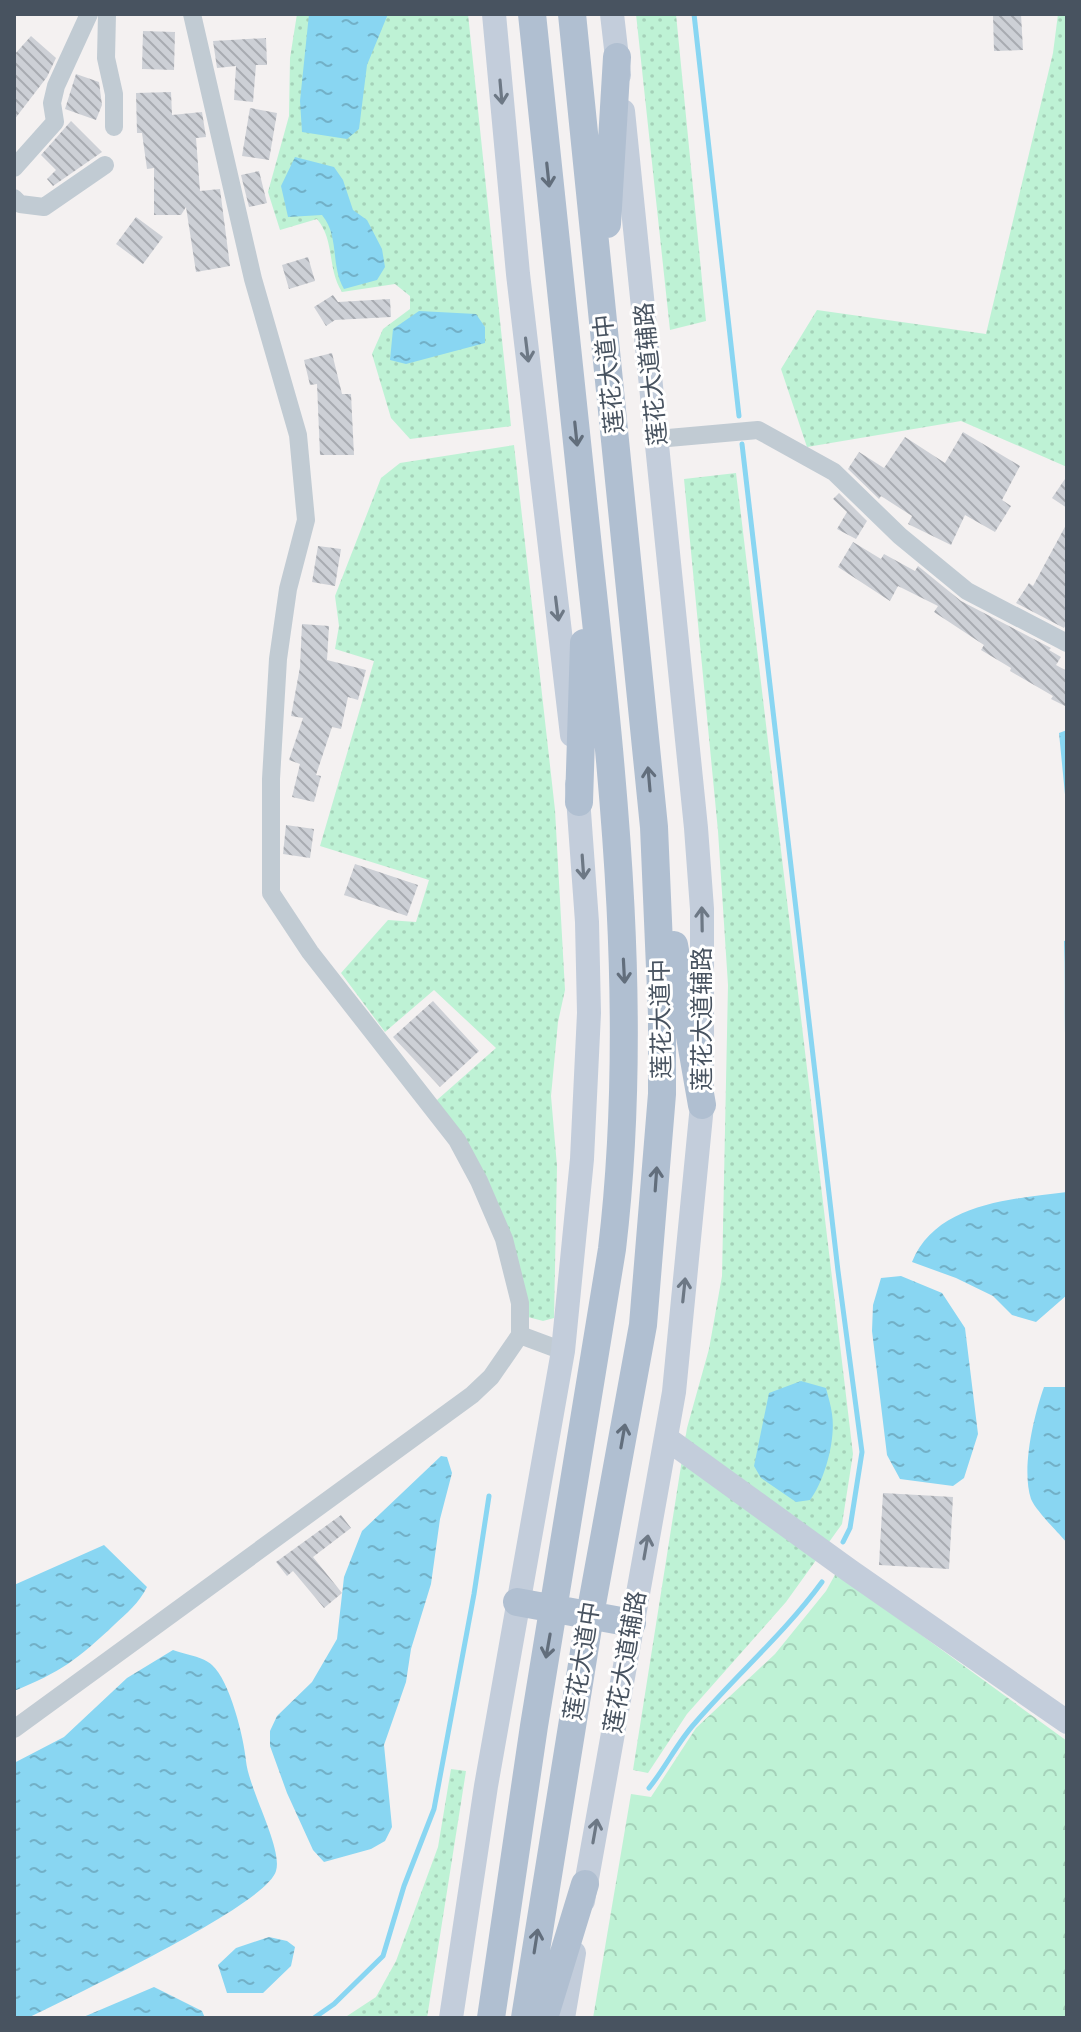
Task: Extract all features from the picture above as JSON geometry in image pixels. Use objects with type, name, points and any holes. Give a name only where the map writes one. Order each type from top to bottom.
[{"type":"main road","name":"莲花大道中","points":[[491,2018],[602,1319],[621,1174],[626,1011],[610,753],[532,14]]},
{"type":"main road","name":"莲花大道中","points":[[525,2018],[590,1615],[643,1325],[662,1094],[654,827],[572,14]]},
{"type":"main road","points":[[602,313],[617,57]]},
{"type":"main road","points":[[579,802],[587,534]]},
{"type":"main road","points":[[654,827],[702,1105]]},
{"type":"main road","points":[[602,1319],[643,1325]]},
{"type":"main road","points":[[517,1602],[632,1623]]},
{"type":"main road","points":[[544,2018],[585,1884]]},
{"type":"main road","points":[[481,2018],[503,1946]]},
{"type":"street","points":[[14,168],[55,122],[52,103],[56,86],[89,14]]},
{"type":"street","points":[[107,14],[106,58],[114,94],[114,127]]},
{"type":"street","points":[[14,1729],[472,1395],[491,1377],[520,1335],[520,1303],[504,1239],[457,1140],[310,952],[271,893],[271,779],[278,659],[288,589],[306,520],[300,449],[253,279],[192,14]]},
{"type":"street","points":[[451,2018],[486,1786],[563,1351],[583,1146],[589,1013],[579,802],[518,274],[494,14]]},
{"type":"street","name":"莲花大道辅路","points":[[563,2018],[674,1392],[702,1105],[702,909],[612,14]]},
{"type":"street","points":[[14,198],[20,204],[44,207],[105,165]]},
{"type":"street","points":[[657,439],[758,430],[834,472],[900,536],[967,591],[1067,643]]},
{"type":"street","points":[[520,1335],[563,1351]]},
{"type":"street","points":[[666,1438],[1067,1722]]},
{"type":"green space","points":[[297,14],[468,14],[511,426],[410,439],[391,418],[372,354],[383,329],[410,309],[410,296],[395,284],[342,292],[334,274],[323,227],[317,219],[280,230],[268,192],[289,116],[290,58]]},
{"type":"green space","points":[[636,14],[676,14],[706,321],[670,330]]},
{"type":"green space","points":[[1058,14],[1067,14],[1067,467],[961,421],[807,447],[781,369],[817,310],[986,334],[1053,53]]},
{"type":"green space","points":[[514,445],[555,810],[565,990],[558,1022],[551,1096],[557,1166],[554,1318],[543,1321],[528,1317],[437,1100],[496,1048],[434,990],[385,1032],[341,973],[388,920],[416,922],[429,880],[320,846],[374,661],[335,649],[339,626],[335,596],[381,478],[400,463]]},
{"type":"green space","points":[[736,473],[853,1454],[842,1524],[786,1602],[687,1714],[648,1773],[633,1770],[687,1428],[709,1349],[722,1276],[728,985],[718,831],[684,479]]},
{"type":"green space","points":[[836,1573],[1067,1741],[1067,2018],[593,2018],[631,1794],[651,1797],[696,1728],[775,1654],[826,1591]]},
{"type":"green space","points":[[451,1769],[466,1771],[427,2018],[344,2018],[376,1997],[396,1961],[438,1847]]},
{"type":"water","points":[[309,14],[388,14],[367,65],[359,129],[347,139],[302,132],[300,101]]},
{"type":"water","points":[[295,157],[334,167],[343,180],[353,210],[367,220],[382,249],[385,267],[377,280],[344,289],[337,270],[331,232],[322,215],[288,217],[281,186]]},
{"type":"water","points":[[419,311],[476,314],[485,327],[485,343],[406,364],[390,360],[393,329]]},
{"type":"water","points":[[1067,730],[1067,815],[1059,733]]},
{"type":"water","points":[[1067,940],[1067,1071],[1064,941]]},
{"type":"water","points":[[1067,1192],[1067,1295],[1036,1322],[1012,1315],[993,1296],[956,1278],[912,1262],[923,1242],[957,1216],[1000,1202]]},
{"type":"water","points":[[901,1276],[942,1293],[965,1328],[978,1434],[964,1478],[953,1486],[900,1479],[887,1455],[872,1331],[873,1305],[881,1278]]},
{"type":"water","points":[[801,1381],[826,1388],[833,1424],[825,1471],[810,1500],[796,1502],[761,1478],[754,1466],[769,1393]]},
{"type":"water","points":[[1044,1387],[1067,1387],[1067,1543],[1034,1504],[1028,1487],[1030,1442]]},
{"type":"water","points":[[441,1456],[447,1457],[452,1473],[440,1519],[431,1584],[411,1649],[406,1682],[384,1745],[392,1827],[385,1841],[371,1849],[324,1862],[313,1850],[287,1793],[270,1746],[270,1731],[277,1716],[312,1682],[337,1639],[344,1577],[362,1531]]},
{"type":"water","points":[[104,1545],[147,1587],[144,1593],[128,1612],[79,1656],[57,1671],[14,1691],[14,1585]]},
{"type":"water","points":[[173,1650],[208,1662],[225,1684],[239,1725],[248,1773],[275,1848],[276,1871],[264,1887],[239,1906],[164,1950],[28,2018],[14,2018],[14,1763],[64,1737],[127,1678]]},
{"type":"water","points":[[269,1937],[287,1941],[295,1947],[291,1966],[263,1993],[227,1993],[218,1965],[236,1948]]},
{"type":"water","points":[[154,1987],[202,2011],[205,2018],[81,2018]]},
{"type":"building","points":[[993,14],[1021,14],[1023,50],[994,51]]},
{"type":"building","points":[[143,31],[175,32],[174,70],[142,69]]},
{"type":"building","points":[[31,36],[56,58],[47,77],[14,120],[14,55]]},
{"type":"building","points":[[266,38],[267,65],[256,65],[253,102],[234,100],[236,66],[217,68],[213,41]]},
{"type":"building","points":[[76,74],[99,82],[102,105],[96,120],[65,109]]},
{"type":"building","points":[[171,92],[172,115],[202,112],[206,137],[196,138],[200,191],[220,189],[230,266],[196,272],[186,207],[181,215],[154,215],[154,168],[147,169],[142,133],[137,133],[136,93]]},
{"type":"building","points":[[250,108],[277,113],[269,160],[242,156]]},
{"type":"building","points":[[71,121],[102,152],[53,186],[47,179],[56,170],[41,155]]},
{"type":"building","points":[[259,171],[267,203],[249,207],[241,175]]},
{"type":"building","points":[[136,217],[163,237],[143,264],[116,244]]},
{"type":"building","points":[[308,257],[315,281],[289,289],[282,265]]},
{"type":"building","points":[[333,295],[338,302],[390,299],[391,317],[335,320],[326,326],[314,307]]},
{"type":"building","points":[[332,353],[342,394],[351,394],[354,455],[320,455],[317,384],[310,385],[304,360]]},
{"type":"building","points":[[963,432],[1020,466],[1002,500],[1011,506],[995,532],[965,515],[951,545],[908,524],[912,516],[881,496],[879,499],[848,469],[859,452],[884,468],[905,437],[945,463]]},
{"type":"building","points":[[1067,476],[1067,508],[1052,498]]},
{"type":"building","points":[[839,493],[867,521],[856,539],[837,529],[847,512],[833,499]]},
{"type":"building","points":[[1067,523],[1067,622],[1064,628],[1016,603],[1029,583],[1033,586]]},
{"type":"building","points":[[853,542],[881,559],[884,554],[915,571],[918,566],[961,601],[1051,648],[1049,650],[1061,657],[1056,665],[1067,671],[1067,707],[981,650],[984,645],[934,612],[938,606],[898,586],[890,601],[838,567]]},
{"type":"building","points":[[318,546],[341,549],[335,586],[312,582]]},
{"type":"building","points":[[302,624],[329,626],[327,660],[366,670],[358,700],[348,697],[341,729],[332,727],[316,775],[321,776],[314,802],[292,797],[300,764],[289,760],[303,718],[291,716],[300,667]]},
{"type":"building","points":[[286,825],[314,829],[310,858],[283,854]]},
{"type":"building","points":[[355,864],[418,885],[407,916],[344,895]]},
{"type":"building","points":[[433,1001],[479,1051],[440,1087],[393,1037]]},
{"type":"building","points":[[883,1493],[953,1497],[949,1569],[879,1565]]},
{"type":"building","points":[[341,1515],[351,1528],[313,1557],[342,1593],[324,1608],[293,1571],[287,1576],[276,1562]]},
{"type":"waterway","points":[[694,14],[739,416]]},
{"type":"waterway","points":[[742,444],[838,1271],[862,1452],[850,1528],[843,1542]]},
{"type":"waterway","points":[[314,2018],[334,2004],[383,1956],[404,1886],[434,1809],[489,1496]]},
{"type":"waterway","points":[[649,1788],[689,1731],[822,1582]]}]
